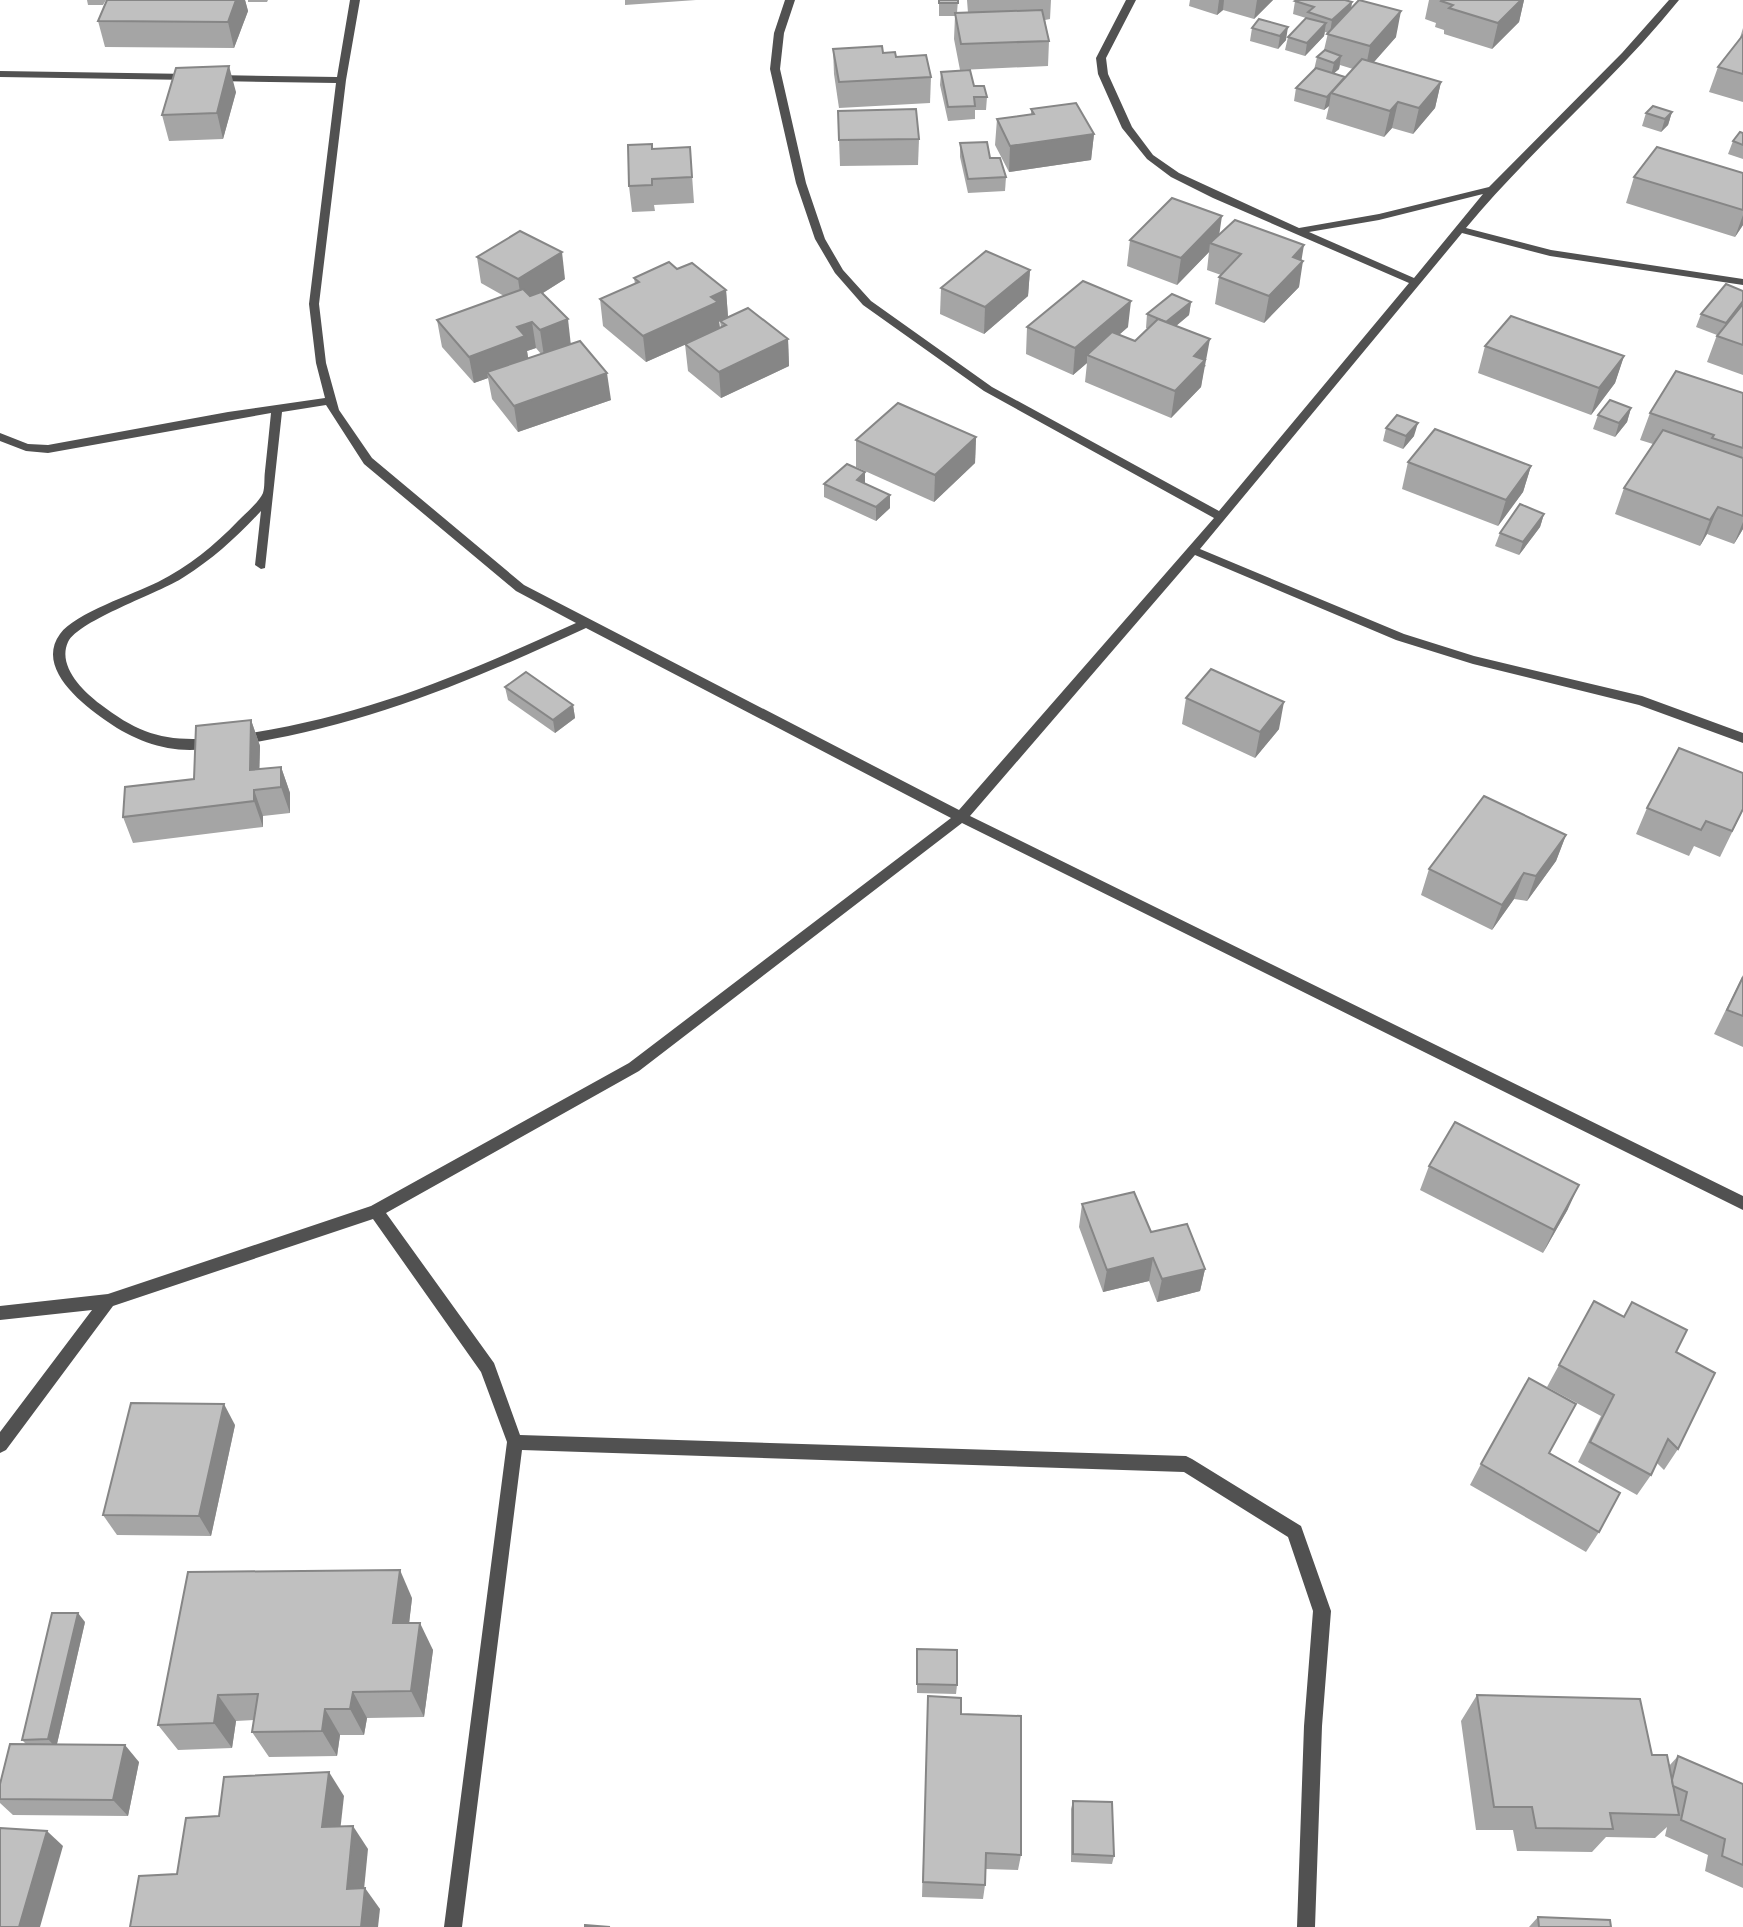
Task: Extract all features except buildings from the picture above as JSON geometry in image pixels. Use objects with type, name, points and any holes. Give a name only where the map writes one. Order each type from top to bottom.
[{"type":"street","points":[[355,0],[341,80],[314,304],[321,363],[333,410],[368,461],[520,588],[961,817],[1743,1203]]},
{"type":"street","points":[[790,0],[779,33],[775,69],[801,183],[820,239],[839,271],[867,303],[988,389],[1221,517]]},
{"type":"street","points":[[1131,0],[1101,58],[1103,74],[1127,128],[1150,157],[1175,175],[1417,283]]},
{"type":"street","points":[[0,1312],[108,1301],[376,1211],[634,1066],[961,817],[1194,550],[1493,189],[1625,55],[1674,0]]},
{"type":"street","points":[[0,74],[341,80]]},
{"type":"street","points":[[1299,231],[1379,217],[1493,189]]},
{"type":"street","points":[[1460,229],[1550,253],[1743,282]]},
{"type":"street","points":[[0,437],[26,447],[48,449],[331,401]]},
{"type":"street","points":[[261,565],[277,409]]},
{"type":"street","points":[[268,494],[227,541],[166,582],[65,635],[60,649],[64,674],[75,690],[139,737],[171,744],[199,745],[316,729],[373,712],[472,676],[586,623]]},
{"type":"street","points":[[1194,550],[1400,637],[1473,660],[1642,701],[1743,738]]},
{"type":"street","points":[[376,1211],[488,1368],[515,1442],[453,1927]]},
{"type":"street","points":[[0,1445],[108,1301]]},
{"type":"street","points":[[515,1442],[1186,1464],[1295,1532],[1322,1611],[1313,1726],[1306,1927]]}]
